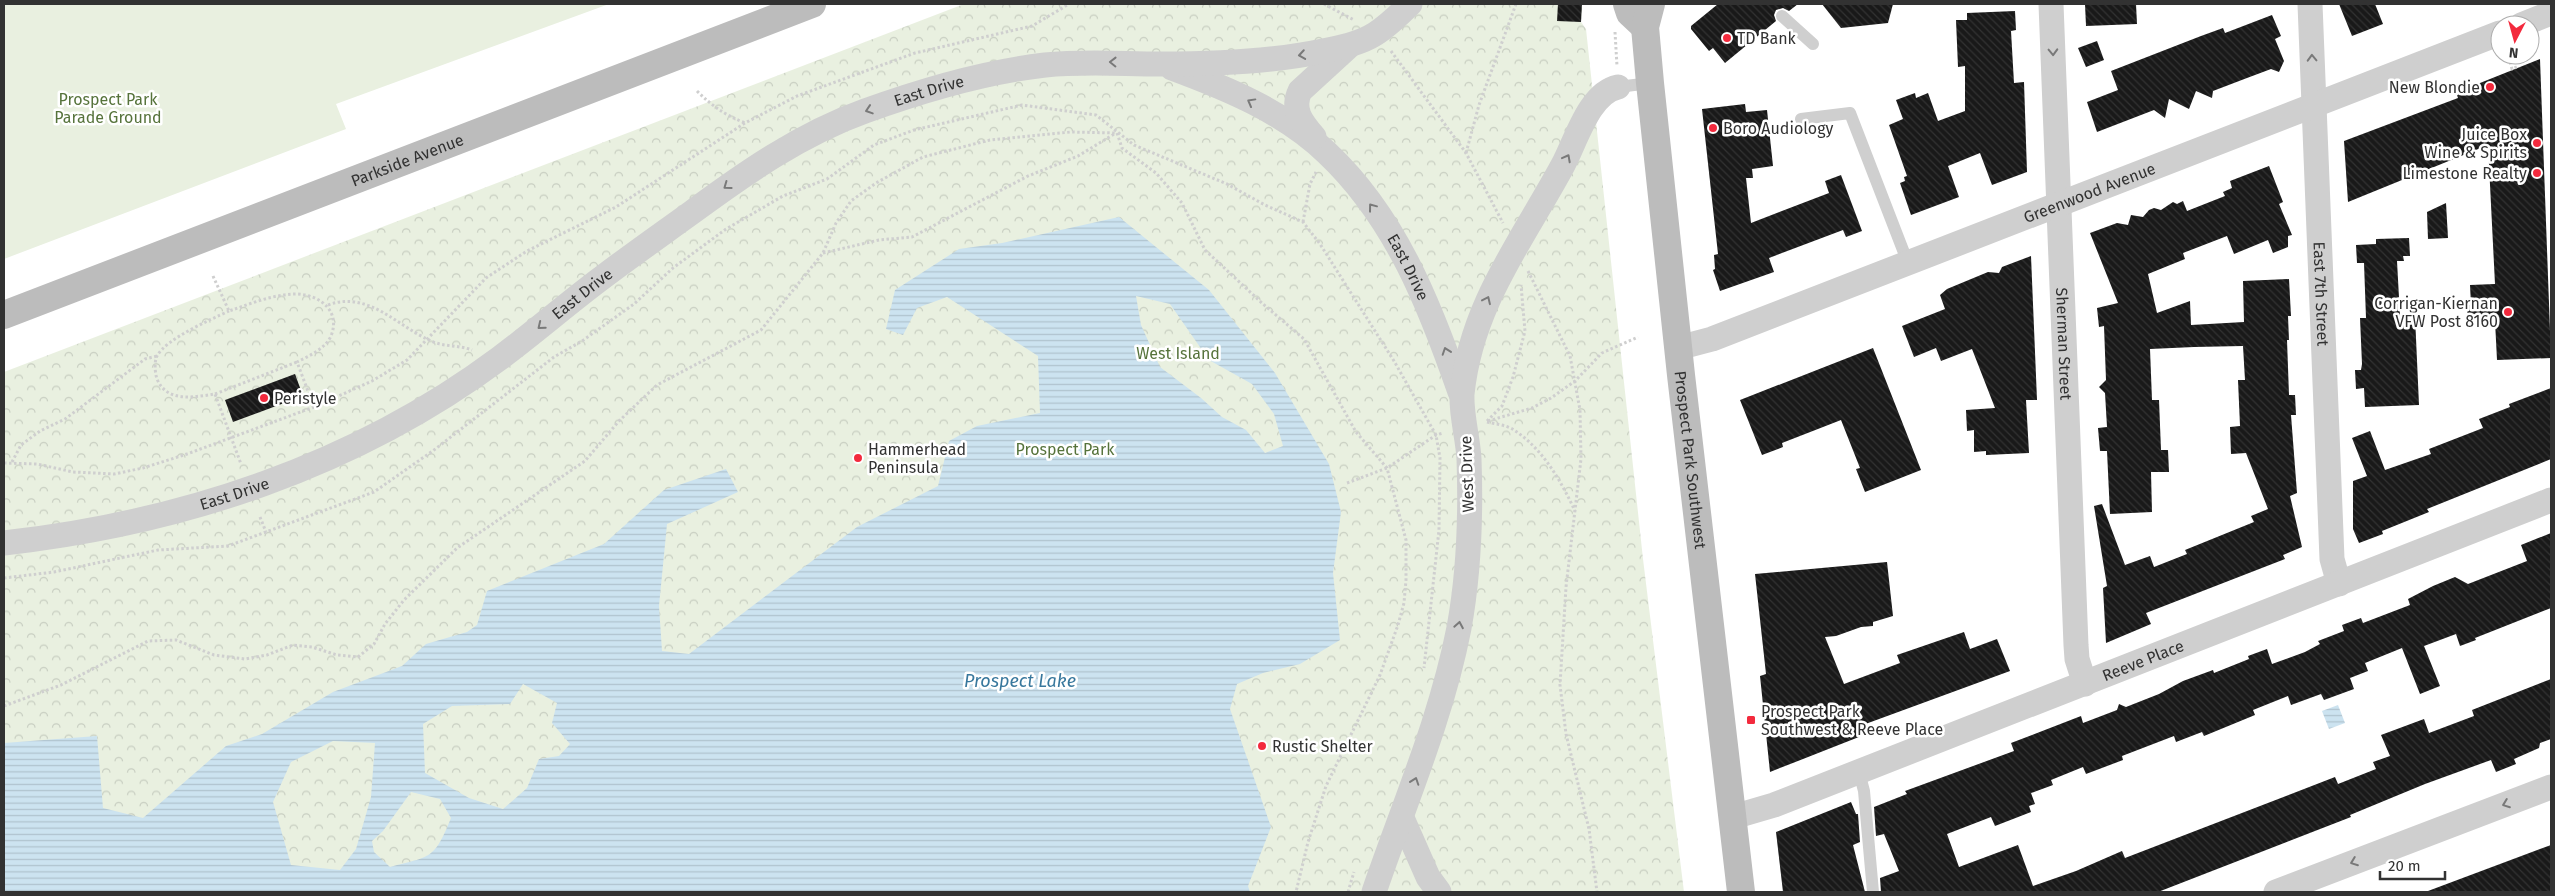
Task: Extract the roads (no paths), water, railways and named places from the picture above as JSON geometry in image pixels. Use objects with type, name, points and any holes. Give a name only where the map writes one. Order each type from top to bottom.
[{"type":"street","name":"Parkside Avenue","points":[[4,315],[812,4]]},
{"type":"street","name":"East Drive","points":[[4,543],[110,526],[182,509],[286,476],[355,447],[411,417],[452,392],[499,359],[602,278],[746,172],[827,127],[861,112],[953,82],[984,75],[1054,65],[1110,61],[1162,64],[1263,60],[1301,56],[1350,45],[1375,34],[1410,4]]},
{"type":"street","name":"Sherman Street","points":[[2051,4],[2076,652],[2084,684]]},
{"type":"street","name":"East 7th Street","points":[[2310,4],[2332,559],[2339,584]]},
{"type":"street","name":"Prospect Park Southwest","points":[[1621,14],[1630,13],[1648,16],[1650,83],[1678,348],[1741,892]]},
{"type":"street","name":"Greenwood Avenue","points":[[1678,348],[1712,340],[2058,204],[2490,38]]},
{"type":"street","name":"East Drive","points":[[1350,45],[1300,91],[1296,100],[1298,115],[1359,190],[1398,242],[1432,312],[1462,397]]},
{"type":"street","name":"East Drive","points":[[1162,64],[1222,86],[1296,128],[1327,152]]},
{"type":"street","name":"West Drive","points":[[1374,892],[1440,709],[1459,627],[1466,582],[1470,482],[1462,397],[1472,339],[1480,314],[1515,246],[1558,174],[1596,99],[1607,89],[1618,87]]},
{"type":"street","name":"Reeve Place","points":[[1733,817],[1774,805],[2551,500]]},
{"type":"street","points":[[2276,892],[2551,787]]},
{"type":"street","points":[[1402,818],[1428,876],[1439,892]]},
{"type":"lane","points":[[1782,16],[1813,44]]},
{"type":"lane","points":[[1618,87],[1650,83]]},
{"type":"lane","points":[[1801,119],[1850,113],[1908,263]]},
{"type":"lane","points":[[1859,772],[1864,791],[1873,892]]},
{"type":"water","name":"Prospect Lake","points":[[1119,217],[1209,290],[1275,373],[1329,464],[1341,512],[1333,573],[1340,640],[1300,664],[1263,673],[1237,684],[1230,709],[1271,827],[1248,886],[1250,892],[4,892],[4,743],[97,736],[103,808],[143,818],[226,746],[262,734],[333,692],[402,666],[426,644],[467,632],[477,625],[487,591],[604,544],[664,490],[726,469],[738,492],[667,524],[659,606],[662,651],[689,654],[857,527],[938,486],[949,441],[977,426],[1040,413],[1038,356],[947,297],[917,308],[903,335],[886,329],[895,290],[959,249],[1002,243]],"holes":[[[1136,296],[1170,304],[1209,360],[1252,384],[1274,414],[1283,446],[1265,453],[1246,430],[1222,417],[1201,398],[1160,367],[1141,325]],[[523,684],[557,703],[552,723],[570,744],[559,756],[539,759],[527,788],[503,809],[469,798],[425,773],[423,724],[452,706],[510,704]],[[333,741],[375,743],[371,797],[356,849],[340,870],[291,865],[273,802],[291,762]],[[411,792],[440,799],[451,818],[440,842],[430,854],[414,861],[390,867],[374,852],[372,841],[383,831]]]},
{"type":"water","points":[[2338,705],[2345,723],[2329,729],[2322,711]]},
{"type":"place","name":"TD Bank","points":[[1727,38]]},
{"type":"place","name":"New Blondie","points":[[2490,87]]},
{"type":"place","name":"Boro Audiology","points":[[1713,128]]},
{"type":"place","name":"Juice Box Wine & Spirits","points":[[2537,143]]},
{"type":"place","name":"Limestone Realty","points":[[2537,173]]},
{"type":"place","name":"Corrigan-Kiernan VFW Post 8160","points":[[2508,312]]},
{"type":"place","name":"Peristyle","points":[[264,398]]},
{"type":"place","name":"Hammerhead Peninsula","points":[[858,458]]},
{"type":"place","name":"Prospect Park Southwest & Reeve Place","points":[[1751,720]]},
{"type":"place","name":"Rustic Shelter","points":[[1262,746]]},
{"type":"park label","name":"Prospect Park Parade Ground","points":[[108,108]]},
{"type":"park label","name":"West Island","points":[[1178,353]]},
{"type":"park label","name":"Prospect Park","points":[[1065,449]]}]
